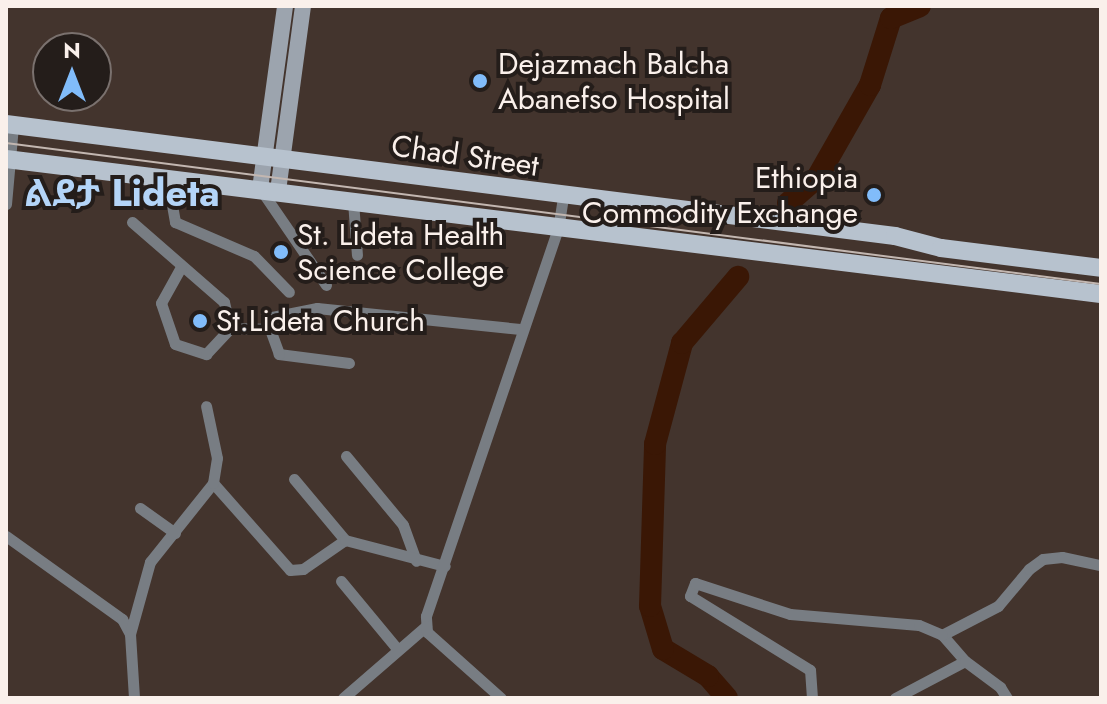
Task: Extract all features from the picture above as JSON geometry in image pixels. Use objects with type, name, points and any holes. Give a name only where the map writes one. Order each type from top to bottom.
[{"type":"main road","points":[[273,158],[285,6]]},
{"type":"main road","points":[[268,193],[303,6]]},
{"type":"main road","name":"Chad Street","points":[[9,125],[563,197],[1101,261]]},
{"type":"main road","name":"Chad Street","points":[[8,159],[1101,294]]},
{"type":"main road","name":"Chad Street","points":[[917,240],[941,248],[1101,268]]},
{"type":"main road","name":"Chad Street","points":[[864,265],[924,284],[1101,304]]},
{"type":"street","points":[[6,204],[9,125]]},
{"type":"street","points":[[167,177],[175,222],[254,256],[289,292]]},
{"type":"street","points":[[268,193],[326,285]]},
{"type":"street","points":[[343,698],[426,626],[520,329],[558,229],[563,197]]},
{"type":"street","points":[[353,201],[357,255]]},
{"type":"street","points":[[132,222],[224,302],[230,328]]},
{"type":"street","points":[[181,267],[161,303],[175,344],[206,354],[230,328],[270,329]]},
{"type":"street","points":[[349,363],[279,354],[270,329],[276,314],[317,308],[520,329]]},
{"type":"street","points":[[134,698],[130,634],[145,571],[213,483],[217,458],[206,406]]},
{"type":"street","points":[[346,456],[403,525],[416,561]]},
{"type":"street","points":[[294,479],[345,540],[416,561],[445,566]]},
{"type":"street","points":[[213,483],[290,570],[303,569],[345,540]]},
{"type":"street","points":[[140,508],[165,521],[175,533]]},
{"type":"street","points":[[6,550],[11,538],[108,606],[130,634]]},
{"type":"street","points":[[942,635],[998,606],[1043,559],[1101,565]]},
{"type":"street","points":[[341,581],[398,650]]},
{"type":"street","points":[[812,698],[810,670],[690,596],[695,583],[790,614],[919,625],[942,635],[965,661],[1000,687],[1007,698]]},
{"type":"street","points":[[426,626],[501,698]]},
{"type":"street","points":[[895,698],[965,661]]},
{"type":"waterway","points":[[788,203],[817,178],[870,85],[891,18],[920,6]]},
{"type":"waterway","points":[[727,698],[708,676],[663,649],[650,606],[655,444],[682,343],[738,277]]},
{"type":"tram line","points":[[6,143],[1101,284]]},
{"type":"place","name":"Dejazmach Balcha Abanefso Hospital","points":[[480,81]]},
{"type":"place","name":"Ethiopia Commodity Exchange","points":[[874,195]]},
{"type":"place","name":"St. Lideta Health Science College","points":[[281,252]]},
{"type":"place","name":"St.Lideta Church","points":[[200,321]]},
{"type":"district","name":"ልደታ Lideta","points":[[122,193]]}]
